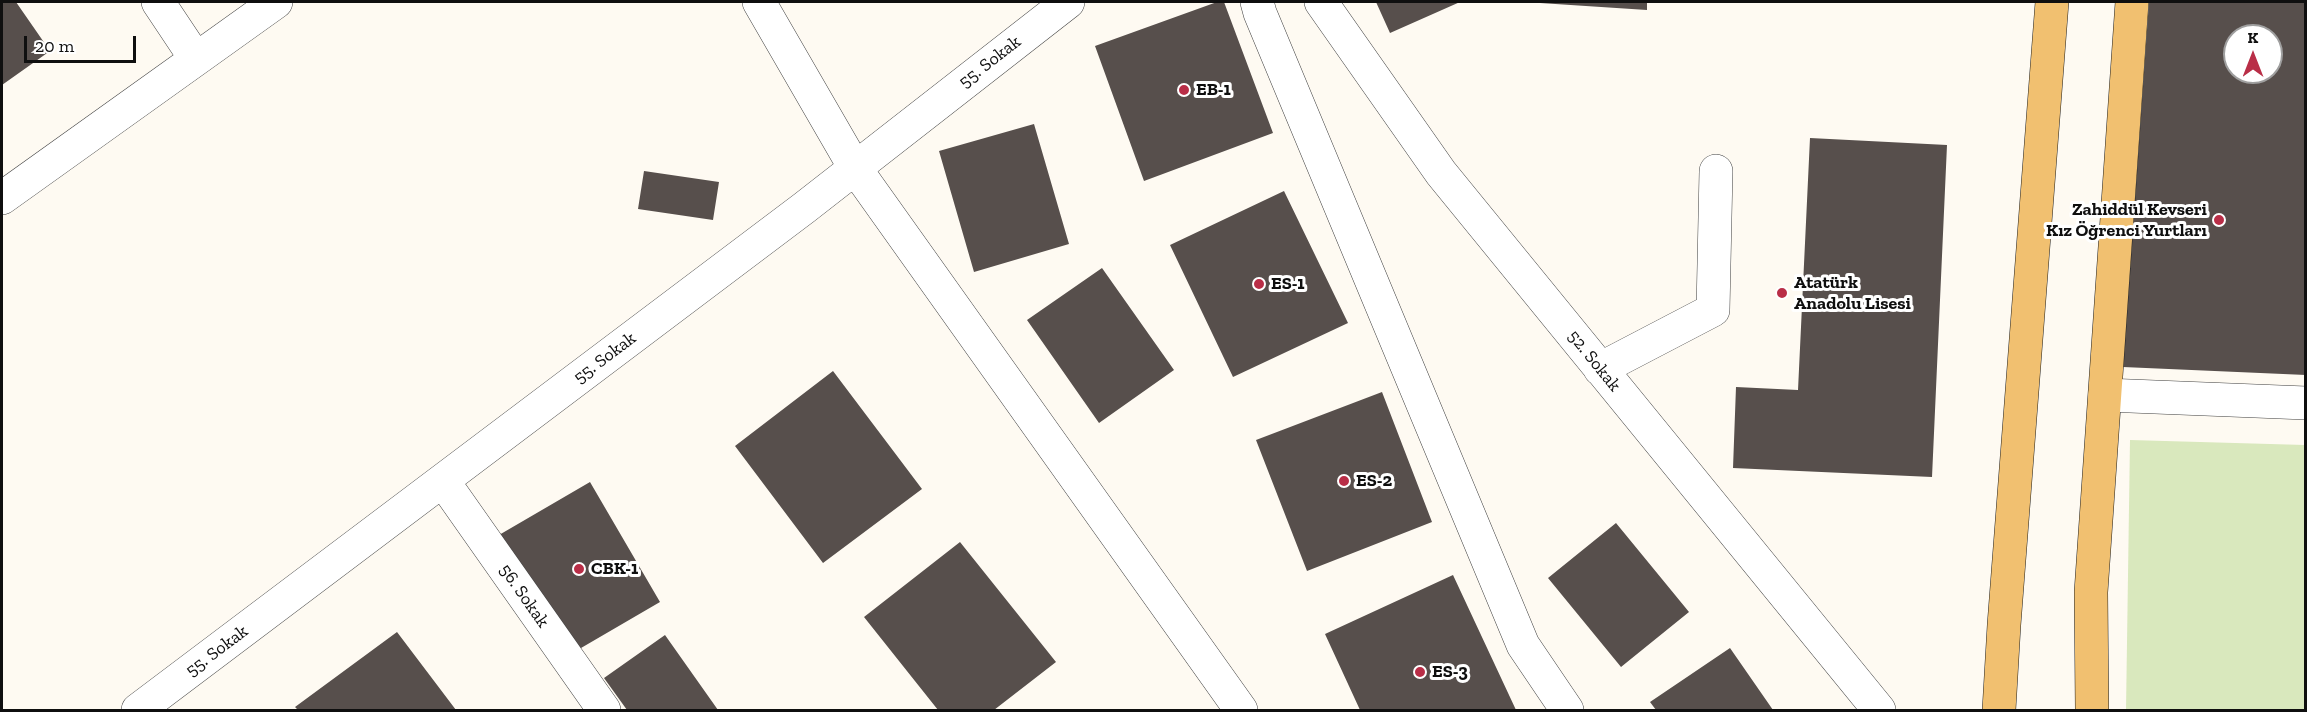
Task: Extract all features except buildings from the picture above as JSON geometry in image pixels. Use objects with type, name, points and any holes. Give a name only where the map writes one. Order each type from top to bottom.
[{"type":"main road","points":[[1999,711],[2052,2]]},
{"type":"main road","points":[[2092,711],[2091,592],[2132,2]]},
{"type":"street","points":[[158,2],[196,59]]},
{"type":"street","points":[[2,198],[276,2]]},
{"type":"street","points":[[759,2],[855,168],[1241,711]]},
{"type":"street","name":"55. Sokak","points":[[138,711],[855,168],[1068,2]]},
{"type":"street","points":[[1257,2],[1260,14],[1523,645],[1567,711]]},
{"type":"street","name":"52. Sokak","points":[[1321,2],[1441,173],[1879,711]]},
{"type":"street","points":[[1600,369],[1713,309],[1716,171]]},
{"type":"street","points":[[2105,395],[2306,403]]},
{"type":"street","name":"56. Sokak","points":[[443,481],[604,711]]},
{"type":"green space","points":[[2130,440],[2305,445],[2305,710],[2126,710]]},
{"type":"place","name":"EB-1","points":[[1184,90]]},
{"type":"place","name":"Zahiddül Kevseri Kız Öğrenci Yurtları","points":[[2219,220]]},
{"type":"place","name":"ES-1","points":[[1259,284]]},
{"type":"place","name":"Atatürk Anadolu Lisesi","points":[[1782,293]]},
{"type":"place","name":"ES-2","points":[[1344,481]]},
{"type":"place","name":"CBK-1","points":[[579,569]]},
{"type":"place","name":"ES-3","points":[[1420,672]]}]
